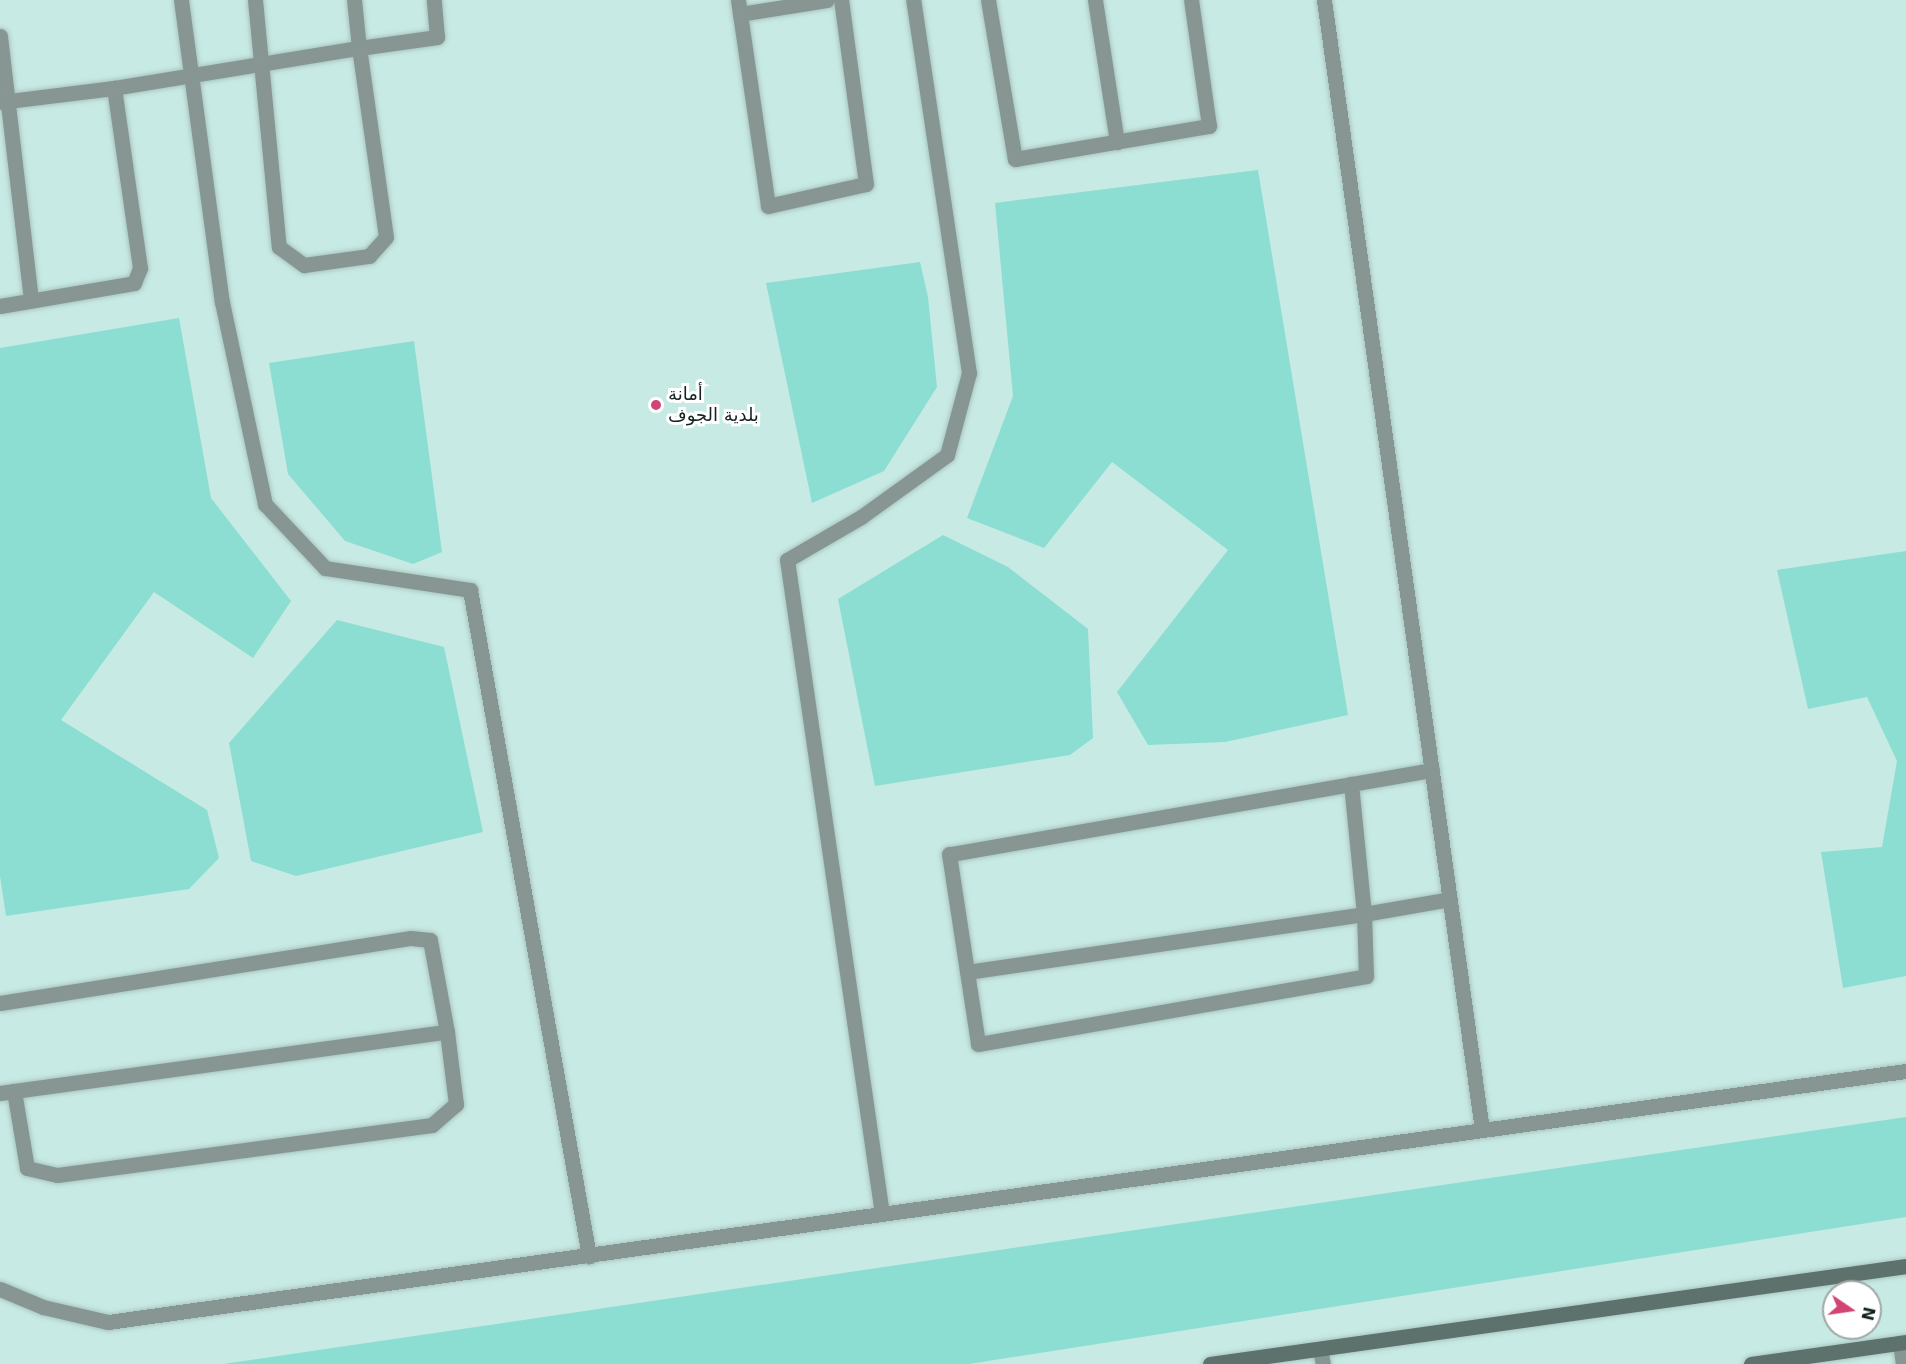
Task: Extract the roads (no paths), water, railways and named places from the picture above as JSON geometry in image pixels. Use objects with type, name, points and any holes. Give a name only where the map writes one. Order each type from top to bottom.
[{"type":"street","points":[[181,0],[222,302],[265,504],[325,568],[470,590],[589,1256]]},
{"type":"street","points":[[255,0],[279,247],[304,265],[369,256],[386,237],[354,0]]},
{"type":"street","points":[[4,102],[114,88],[437,37],[434,0]]},
{"type":"street","points":[[827,0],[739,7],[768,206],[866,184],[841,0]]},
{"type":"street","points":[[882,1214],[787,560],[861,517],[947,454],[969,373],[913,0]]},
{"type":"street","points":[[988,0],[1015,159],[1209,126],[1191,0]]},
{"type":"street","points":[[1095,0],[1117,142]]},
{"type":"street","points":[[1324,0],[1482,1130]]},
{"type":"street","points":[[0,36],[4,102],[31,300]]},
{"type":"street","points":[[0,306],[134,283],[140,268],[114,88]]},
{"type":"street","points":[[1351,784],[1365,914],[1366,976],[978,1044],[949,854],[1351,784],[1432,770]]},
{"type":"street","points":[[967,972],[1365,914],[1450,898]]},
{"type":"street","points":[[0,1003],[411,938],[430,940],[447,1032],[456,1104],[432,1125],[57,1175],[27,1168],[7,1092],[447,1032]]},
{"type":"street","points":[[0,1289],[44,1307],[108,1322],[1906,1071]]},
{"type":"street","points":[[1210,1364],[1321,1356],[1906,1266]]},
{"type":"street","points":[[1751,1364],[1903,1343],[1903,1364]]},
{"type":"place","name":"أمانة بلدية الجوف","points":[[656,405]]}]
